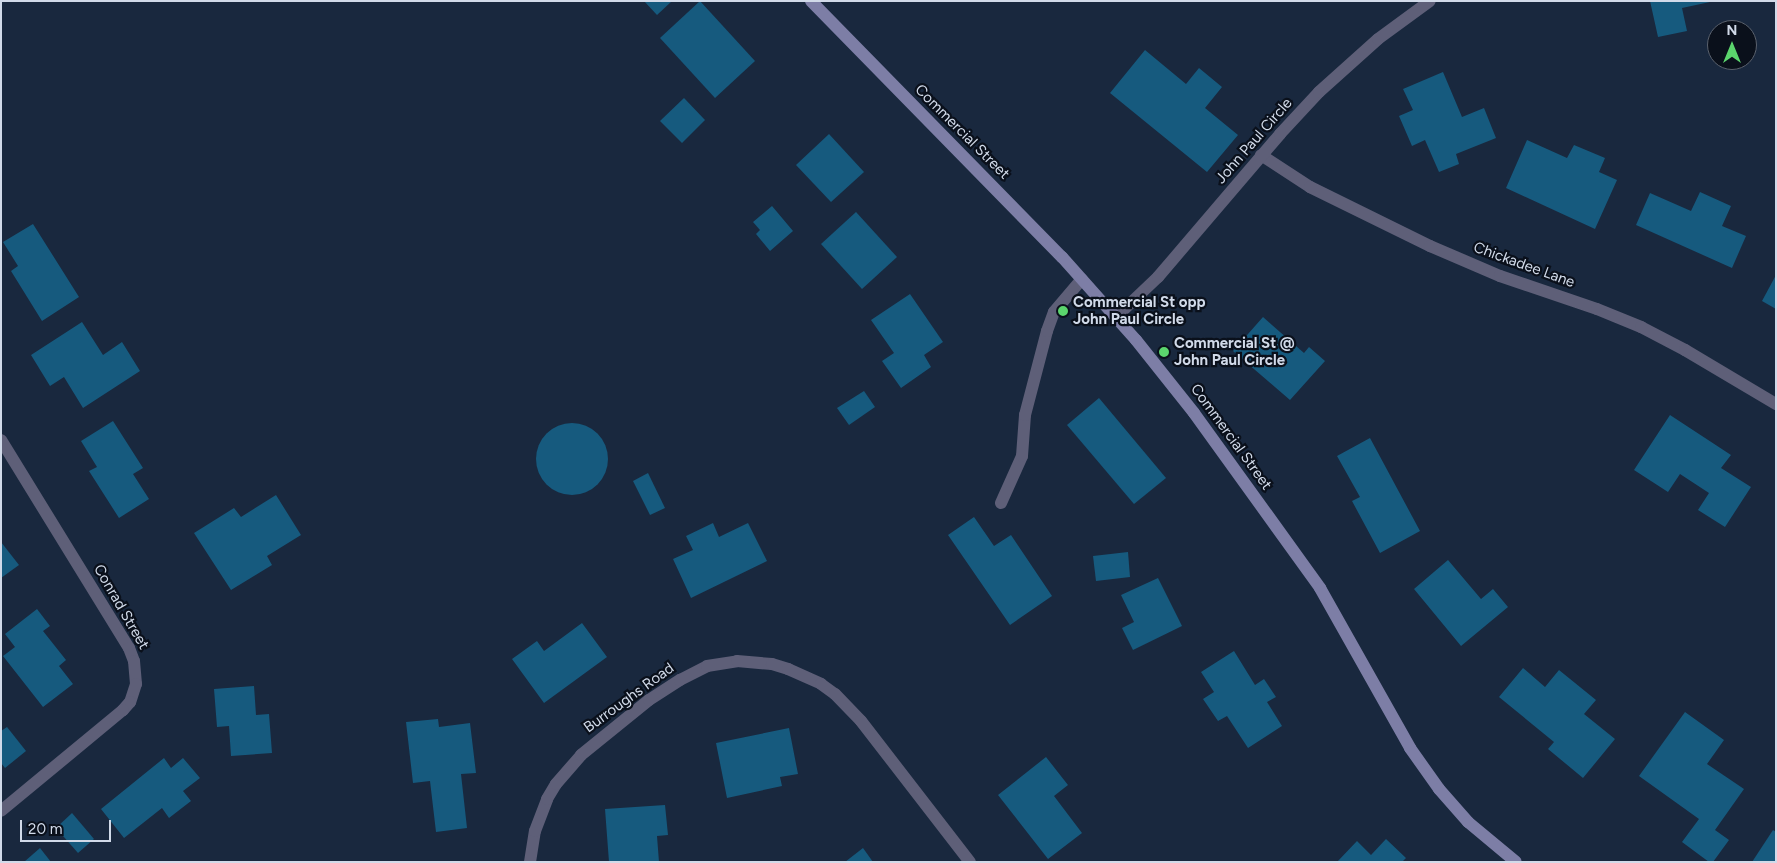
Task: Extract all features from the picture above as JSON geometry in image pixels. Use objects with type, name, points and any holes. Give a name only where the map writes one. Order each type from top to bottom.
[{"type":"main road","name":"Commercial Street","points":[[811,1],[1082,278],[1116,317],[1189,407],[1305,566],[1349,636],[1410,748],[1439,789],[1474,827],[1516,862]]},
{"type":"street","name":"John Paul Circle","points":[[1116,317],[1158,277],[1261,155],[1338,72],[1395,26],[1430,1]]},
{"type":"street","name":"Chickadee Lane","points":[[1261,155],[1310,187],[1430,246],[1492,272],[1641,327],[1685,350],[1776,404]]},
{"type":"street","points":[[1001,504],[1022,456],[1025,416],[1047,331],[1054,312],[1082,278]]},
{"type":"street","name":"Conrad Street","points":[[1,440],[129,648],[134,661],[136,684],[130,702],[123,710],[1,811]]},
{"type":"street","name":"Burroughs Road","points":[[530,862],[535,831],[547,799],[566,770],[580,755],[649,700],[680,680],[707,666],[737,661],[772,664],[788,669],[821,684],[835,694],[861,721],[970,862]]},
{"type":"building","points":[[644,1],[672,1],[657,15]]},
{"type":"building","points":[[700,1],[755,61],[715,98],[660,38]]},
{"type":"building","points":[[1650,1],[1710,2],[1682,8],[1687,31],[1658,37]]},
{"type":"building","points":[[1145,50],[1186,84],[1199,68],[1222,87],[1205,108],[1238,135],[1207,172],[1110,93]]},
{"type":"building","points":[[1443,72],[1462,117],[1484,108],[1496,138],[1456,154],[1459,164],[1439,172],[1425,140],[1412,146],[1399,116],[1413,110],[1403,89]]},
{"type":"building","points":[[684,98],[705,120],[682,143],[660,121]]},
{"type":"building","points":[[829,134],[864,172],[831,202],[796,165]]},
{"type":"building","points":[[1527,140],[1567,158],[1574,145],[1605,158],[1599,172],[1617,180],[1595,229],[1506,188]]},
{"type":"building","points":[[1700,192],[1731,206],[1722,226],[1746,236],[1732,268],[1636,225],[1650,193],[1691,211]]},
{"type":"building","points":[[772,206],[793,231],[770,251],[756,234],[760,230],[753,222]]},
{"type":"building","points":[[856,212],[897,257],[862,289],[821,244]]},
{"type":"building","points":[[33,224],[79,297],[42,321],[11,271],[18,266],[3,242]]},
{"type":"building","points":[[1776,275],[1776,309],[1762,301]]},
{"type":"building","points":[[910,294],[943,342],[924,355],[931,367],[901,388],[882,361],[894,353],[871,320]]},
{"type":"building","points":[[1263,317],[1304,353],[1309,347],[1325,361],[1290,400],[1233,351]]},
{"type":"building","points":[[82,322],[103,355],[122,342],[140,371],[83,408],[64,377],[50,386],[31,355]]},
{"type":"building","points":[[864,391],[875,407],[849,425],[837,408]]},
{"type":"building","points":[[1099,398],[1166,478],[1134,504],[1067,425]]},
{"type":"building","points":[[1670,415],[1731,455],[1721,468],[1751,487],[1725,527],[1698,510],[1709,493],[1680,474],[1668,492],[1634,470]]},
{"type":"building","points":[[113,421],[143,468],[133,474],[149,499],[119,518],[89,471],[97,467],[81,441]]},
{"type":"building","points":[[572,423],[592,429],[602,439],[608,459],[602,479],[592,489],[572,495],[552,489],[542,479],[536,459],[542,439],[552,429]]},
{"type":"building","points":[[1370,438],[1420,531],[1380,553],[1352,501],[1360,497],[1337,456]]},
{"type":"building","points":[[648,473],[665,508],[650,515],[633,481]]},
{"type":"building","points":[[276,495],[301,535],[267,556],[272,565],[231,590],[194,533],[234,508],[241,517]]},
{"type":"building","points":[[974,517],[994,546],[1011,535],[1052,596],[1010,625],[948,535]]},
{"type":"building","points":[[713,523],[719,537],[748,523],[767,561],[691,598],[673,559],[693,550],[686,536]]},
{"type":"building","points":[[1,542],[19,565],[1,578]]},
{"type":"building","points":[[1128,552],[1130,577],[1096,581],[1093,556]]},
{"type":"building","points":[[1448,560],[1481,599],[1493,589],[1508,607],[1461,646],[1414,589]]},
{"type":"building","points":[[1158,578],[1182,626],[1133,650],[1122,628],[1134,622],[1121,595]]},
{"type":"building","points":[[37,609],[50,626],[43,631],[66,660],[59,666],[73,684],[43,707],[3,656],[15,647],[5,634]]},
{"type":"building","points":[[582,623],[607,657],[544,703],[512,659],[537,641],[544,651]]},
{"type":"building","points":[[1234,651],[1255,685],[1264,679],[1276,697],[1267,702],[1282,726],[1248,748],[1227,716],[1218,721],[1203,699],[1214,692],[1201,672]]},
{"type":"building","points":[[1523,668],[1545,687],[1559,670],[1596,700],[1584,714],[1615,739],[1583,778],[1548,749],[1554,742],[1499,697]]},
{"type":"building","points":[[254,686],[256,715],[269,714],[272,753],[231,756],[229,726],[217,727],[214,689]]},
{"type":"building","points":[[1685,712],[1724,740],[1707,764],[1744,789],[1715,830],[1729,840],[1713,862],[1709,862],[1682,842],[1699,819],[1639,776]]},
{"type":"building","points":[[438,719],[439,727],[470,723],[476,773],[461,774],[467,828],[436,832],[430,781],[413,783],[406,722]]},
{"type":"building","points":[[7,727],[26,751],[5,768],[1,763],[1,731]]},
{"type":"building","points":[[789,728],[798,774],[780,777],[782,786],[727,798],[716,743]]},
{"type":"building","points":[[1046,757],[1068,785],[1054,796],[1082,833],[1048,859],[998,795]]},
{"type":"building","points":[[164,758],[171,768],[183,758],[200,778],[183,791],[191,801],[169,818],[162,808],[124,838],[101,809]]},
{"type":"building","points":[[665,805],[668,835],[657,836],[659,862],[609,862],[605,809]]},
{"type":"building","points":[[72,813],[94,839],[78,853],[56,828]]},
{"type":"building","points":[[1773,830],[1776,832],[1776,862],[1752,862]]},
{"type":"building","points":[[1386,839],[1406,858],[1402,862],[1337,862],[1357,841],[1371,855]]},
{"type":"building","points":[[40,848],[51,862],[24,862]]},
{"type":"building","points":[[863,848],[873,862],[845,862]]},
{"type":"place","name":"Commercial St opp John Paul Circle","points":[[1063,311]]},
{"type":"place","name":"Commercial St @ John Paul Circle","points":[[1164,352]]}]
